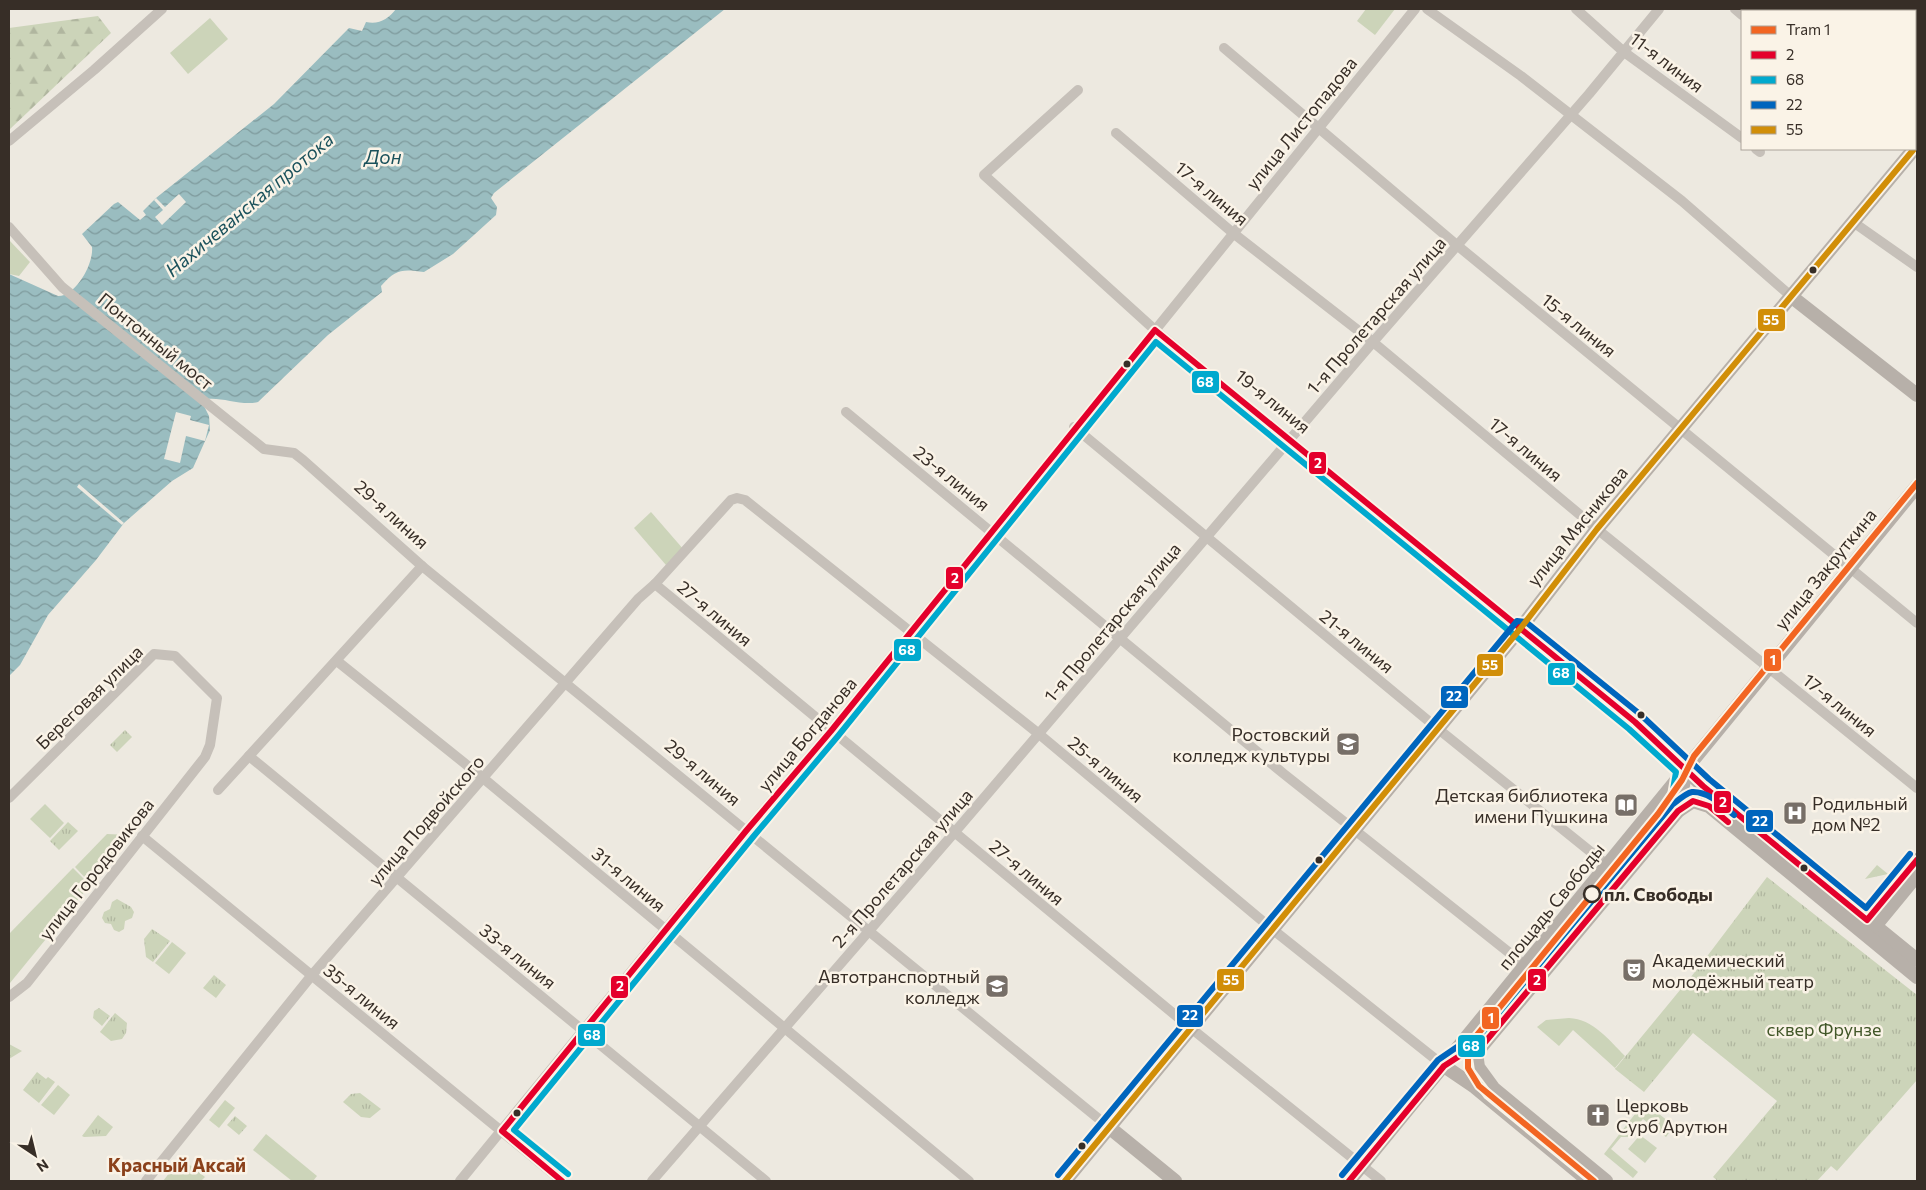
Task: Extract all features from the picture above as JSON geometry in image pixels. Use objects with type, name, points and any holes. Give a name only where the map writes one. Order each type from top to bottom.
[{"type":"main road","name":"улица Мясникова","points":[[1065,1181],[1520,629],[1597,529],[1913,150]]},
{"type":"main road","points":[[1792,297],[1917,395]]},
{"type":"main road","name":"улица Закруткина","points":[[1686,769],[1917,486]]},
{"type":"main road","name":"19-я линия","points":[[1520,629],[1635,722],[1710,792],[1869,926]]},
{"type":"main road","points":[[1678,810],[1686,769]]},
{"type":"main road","name":"площадь Свободы","points":[[1349,1181],[1686,769]]},
{"type":"main road","name":"площадь Свободы","points":[[1476,1053],[1678,810],[1693,801],[1709,806],[1869,926]]},
{"type":"main road","points":[[1869,926],[1917,860]]},
{"type":"main road","points":[[1869,926],[1917,876]]},
{"type":"main road","points":[[1869,926],[1917,960]]},
{"type":"main road","points":[[1869,926],[1917,977]]},
{"type":"main road","points":[[1589,1181],[1475,1087],[1444,1066],[1461,1055],[1476,1053],[1478,1067],[1494,1090],[1606,1181]]},
{"type":"main road","name":"29-я линия","points":[[1110,1128],[1175,1181]]},
{"type":"street","points":[[9,141],[94,70],[162,9]]},
{"type":"street","name":"улица Листопадова","points":[[912,632],[1074,428],[1415,9]]},
{"type":"street","points":[[1427,9],[1572,114],[1682,201],[1792,297]]},
{"type":"street","name":"11-я линия","points":[[1576,9],[1624,52],[1741,137]]},
{"type":"street","name":"1-я Пролетарская улица","points":[[1039,734],[1372,342],[1572,114],[1659,9]]},
{"type":"street","name":"15-я линия","points":[[1224,48],[1318,128],[1352,154],[1458,246],[1917,623]]},
{"type":"street","name":"19-я линия","points":[[1078,90],[984,175],[1155,330],[1520,629]]},
{"type":"street","name":"17-я линия","points":[[1116,133],[1234,233],[1372,342],[1597,529],[1917,788]]},
{"type":"street","points":[[1853,222],[1917,268]]},
{"type":"street","name":"Понтонный мост","points":[[9,227],[62,287],[230,421]]},
{"type":"street","name":"23-я линия","points":[[846,412],[1354,831],[1526,966]]},
{"type":"street","name":"29-я линия","points":[[230,421],[264,449],[294,453],[422,566],[1110,1128]]},
{"type":"street","name":"21-я линия","points":[[1074,428],[1622,877]]},
{"type":"street","name":"улица Подвойского","points":[[146,1181],[312,975],[638,599],[655,584],[731,500],[737,498],[745,500]]},
{"type":"street","name":"25-я линия","points":[[745,500],[1039,734],[1272,928],[1444,1066]]},
{"type":"street","points":[[218,790],[422,566]]},
{"type":"street","name":"27-я линия","points":[[655,584],[1192,1029],[1381,1181]]},
{"type":"street","name":"улица Богданова","points":[[460,1181],[746,831],[912,632]]},
{"type":"street","name":"Береговая улица","points":[[9,798],[156,654],[175,656],[217,698],[210,745],[205,757]]},
{"type":"street","name":"31-я линия","points":[[337,661],[483,778],[783,1029],[969,1181]]},
{"type":"street","name":"2-я Пролетарская улица","points":[[652,1181],[1039,734]]},
{"type":"street","name":"33-я линия","points":[[249,756],[766,1181]]},
{"type":"street","name":"улица Городовикова","points":[[9,997],[27,983],[205,757]]},
{"type":"street","name":"35-я линия","points":[[142,836],[562,1181]]},
{"type":"green space","points":[[1366,9],[1395,9],[1375,35],[1357,21]]},
{"type":"green space","points":[[98,16],[111,33],[9,130],[9,28]]},
{"type":"green space","points":[[210,18],[228,39],[188,74],[170,53]]},
{"type":"green space","points":[[9,240],[30,262],[19,276],[9,274]]},
{"type":"green space","points":[[651,512],[684,550],[666,565],[634,528]]},
{"type":"green space","points":[[125,730],[132,737],[117,752],[110,745]]},
{"type":"green space","points":[[45,804],[64,823],[50,838],[30,819]]},
{"type":"green space","points":[[68,822],[78,831],[59,850],[50,841]]},
{"type":"green space","points":[[107,834],[129,835],[91,884],[75,867]]},
{"type":"green space","points":[[1877,865],[1888,874],[1865,879]]},
{"type":"green space","points":[[73,868],[90,885],[10,983],[9,934]]},
{"type":"green space","name":"сквер Фрунзе","points":[[1767,877],[1917,995],[1917,1080],[1837,1171],[1831,1166],[1817,1181],[1718,1181],[1713,1177],[1777,1101],[1693,1033],[1644,1092],[1615,1069],[1699,967]]},
{"type":"green space","points":[[117,899],[131,907],[134,912],[132,918],[125,921],[124,929],[119,932],[114,930],[111,924],[105,923],[102,918],[104,912],[110,909],[112,902]]},
{"type":"green space","points":[[152,929],[170,941],[153,962],[146,957],[144,939]]},
{"type":"green space","points":[[172,942],[186,953],[169,974],[155,963]]},
{"type":"green space","points":[[214,975],[226,985],[216,998],[203,988]]},
{"type":"green space","points":[[99,1008],[110,1016],[102,1026],[93,1018],[94,1011]]},
{"type":"green space","points":[[115,1013],[127,1023],[126,1033],[122,1039],[111,1041],[100,1032]]},
{"type":"green space","points":[[1578,1019],[1593,1026],[1607,1037],[1625,1056],[1615,1068],[1573,1030],[1559,1046],[1537,1027],[1546,1020]]},
{"type":"green space","points":[[9,1044],[22,1051],[9,1059]]},
{"type":"green space","points":[[37,1072],[46,1079],[48,1077],[55,1082],[39,1103],[23,1090]]},
{"type":"green space","points":[[58,1085],[70,1095],[54,1115],[41,1105]]},
{"type":"green space","points":[[360,1093],[381,1109],[370,1118],[361,1117],[343,1102],[351,1094]]},
{"type":"green space","points":[[225,1100],[235,1108],[219,1128],[209,1120]]},
{"type":"green space","points":[[1642,1105],[1648,1105],[1674,1126],[1666,1137],[1643,1119],[1628,1137],[1621,1137],[1611,1149],[1638,1172],[1633,1178],[1604,1154]]},
{"type":"green space","points":[[98,1115],[113,1127],[106,1136],[82,1136]]},
{"type":"green space","points":[[235,1116],[247,1126],[239,1135],[227,1125]]},
{"type":"green space","points":[[266,1134],[317,1176],[313,1181],[292,1181],[253,1150]]},
{"type":"green space","points":[[1640,1135],[1657,1148],[1645,1163],[1628,1149]]},
{"type":"green space","points":[[181,1158],[205,1177],[201,1181],[163,1181]]},
{"type":"water","name":"Дон","points":[[396,9],[725,9],[494,193],[491,198],[497,207],[496,215],[453,254],[424,272],[400,271],[391,276],[381,286],[382,292],[328,335],[258,402],[245,403],[207,399],[204,406],[209,416],[210,430],[193,468],[172,481],[124,523],[96,560],[48,615],[20,665],[9,676],[9,274],[58,296],[71,291],[87,270],[92,254],[92,247],[82,234],[114,204],[118,202],[140,220],[146,215],[143,211],[156,198],[274,104],[349,28],[362,31],[366,22],[375,23],[383,20]]},
{"type":"pier","points":[[179,194],[186,202],[162,225],[155,217],[163,210],[154,200],[156,198],[165,207]]},
{"type":"pier","points":[[176,412],[191,416],[190,420],[209,425],[205,441],[186,436],[180,463],[164,459]]},
{"type":"pier","points":[[79,484],[124,523],[122,525],[77,487]]},
{"type":"tram line","name":"1","points":[[1594,1181],[1479,1086],[1468,1068],[1468,1046],[1658,814],[1682,780],[1694,756],[1917,483]]},
{"type":"transit line","name":"55","points":[[1065,1181],[1520,629],[1597,529],[1913,150]]},
{"type":"transit line","name":"2","points":[[562,1181],[502,1131],[746,831],[831,731],[1155,330],[1635,722],[1703,786],[1867,920],[1917,860]]},
{"type":"transit line","name":"68","points":[[568,1174],[514,1130],[753,837],[838,736],[1156,342],[1629,729],[1676,772],[1670,807],[1467,1051],[1470,1071],[1488,1095],[1593,1181]]},
{"type":"transit line","name":"22","points":[[1058,1175],[1517,621],[1526,622],[1641,715],[1709,779],[1866,908],[1910,854]]},
{"type":"transit line","name":"22","points":[[1342,1175],[1438,1060],[1457,1047],[1471,1045],[1672,805],[1687,794],[1698,792],[1715,800],[1734,815]]},
{"type":"transit line","name":"2","points":[[1349,1181],[1444,1066],[1461,1055],[1476,1053],[1678,811],[1693,801],[1709,806],[1728,822]]},
{"type":"place","name":"Ростовский колледж культуры","points":[[1348,744]]},
{"type":"place","name":"Детская библиотека имени Пушкина","points":[[1626,805]]},
{"type":"place","name":"Родильный дом №2","points":[[1795,813]]},
{"type":"place","name":"пл. Свободы","points":[[1592,894]]},
{"type":"place","name":"Академический молодёжный театр","points":[[1634,970]]},
{"type":"place","name":"Автотранспортный колледж","points":[[997,986]]},
{"type":"place","name":"Церковь Сурб Арутюн","points":[[1598,1115]]},
{"type":"district","name":"Красный Аксай","points":[[177,1164]]},
{"type":"water label","name":"Нахичеванская протока","points":[[249,204]]}]
